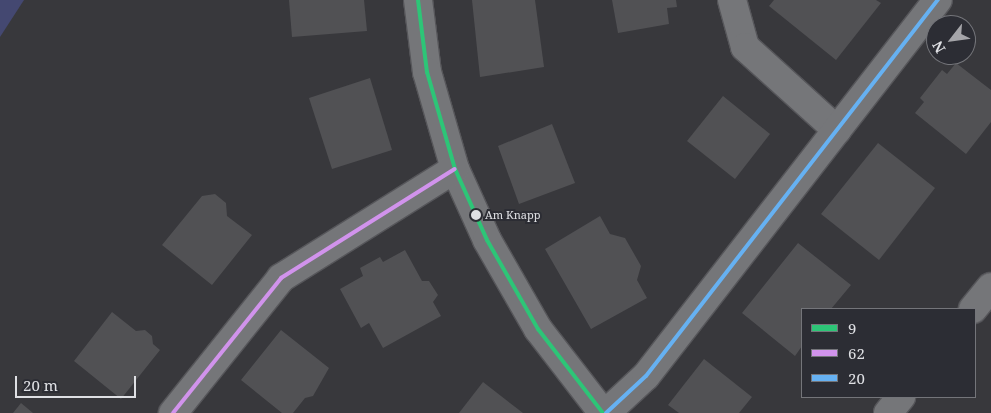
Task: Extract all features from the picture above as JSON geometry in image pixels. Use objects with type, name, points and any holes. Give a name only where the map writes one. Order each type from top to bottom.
[{"type":"street","points":[[418,0],[427,72],[456,169],[487,240],[538,329],[604,413],[646,376],[938,0]]},
{"type":"street","points":[[732,0],[745,47],[837,130]]},
{"type":"street","points":[[173,413],[281,278],[456,169]]},
{"type":"street","points":[[974,308],[991,287]]},
{"type":"street","points":[[888,413],[901,398]]},
{"type":"shaded area","points":[[0,0],[24,0],[0,37]]},
{"type":"building","points":[[289,0],[364,0],[367,31],[292,37]]},
{"type":"building","points":[[472,0],[535,0],[544,67],[480,77]]},
{"type":"building","points":[[612,0],[676,0],[677,7],[667,8],[669,24],[618,33]]},
{"type":"building","points":[[774,0],[876,0],[881,3],[836,60],[769,6]]},
{"type":"building","points":[[954,65],[959,65],[991,90],[991,122],[966,154],[915,113],[924,102],[920,98],[942,70],[947,74]]},
{"type":"building","points":[[370,78],[392,150],[332,169],[309,98]]},
{"type":"building","points":[[723,96],[770,134],[735,179],[687,141]]},
{"type":"building","points":[[552,124],[575,183],[519,204],[498,146]]},
{"type":"building","points":[[878,143],[935,188],[879,260],[821,214]]},
{"type":"building","points":[[215,194],[226,203],[227,216],[252,235],[212,285],[162,245],[202,196]]},
{"type":"building","points":[[600,216],[610,234],[625,238],[641,266],[637,280],[647,298],[591,329],[545,249]]},
{"type":"building","points":[[798,243],[851,285],[832,308],[801,308],[801,347],[795,356],[742,313]]},
{"type":"building","points":[[405,250],[422,281],[429,281],[438,295],[433,302],[441,316],[383,348],[369,323],[361,328],[340,289],[363,276],[360,268],[380,257],[383,262]]},
{"type":"building","points":[[112,312],[136,331],[145,330],[152,336],[153,344],[160,350],[121,399],[74,361]]},
{"type":"building","points":[[281,330],[329,368],[313,396],[305,398],[293,413],[282,413],[241,380]]},
{"type":"building","points":[[704,359],[752,397],[739,413],[679,413],[668,405]]},
{"type":"building","points":[[483,382],[523,413],[459,413]]},
{"type":"building","points":[[21,403],[33,413],[13,413]]},
{"type":"transit line","name":"9","points":[[418,0],[427,72],[455,169],[487,240],[538,329],[603,413]]},
{"type":"transit line","name":"20","points":[[606,413],[646,376],[938,0]]},
{"type":"transit line","name":"62","points":[[173,413],[281,278],[455,169]]},
{"type":"place","name":"Am Knapp","points":[[476,215]]}]
